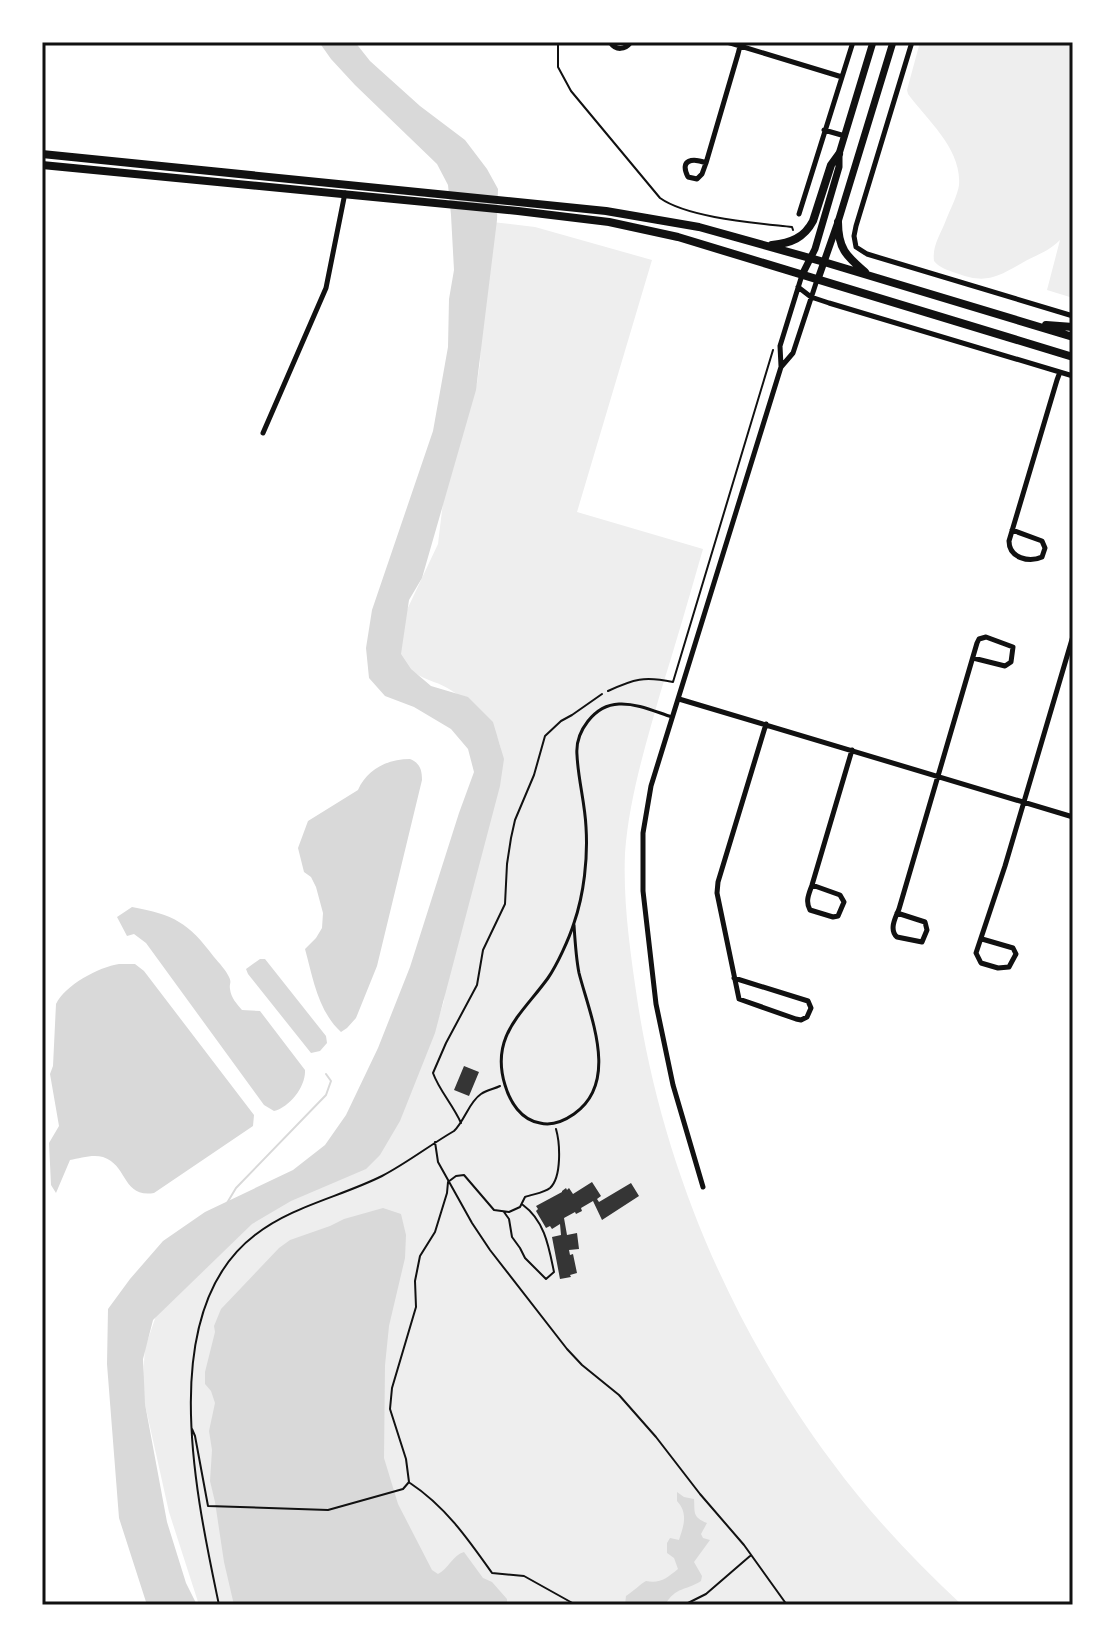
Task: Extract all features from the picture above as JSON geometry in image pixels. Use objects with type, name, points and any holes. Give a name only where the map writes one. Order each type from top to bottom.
[{"type":"main road","points":[[763,245],[787,243],[805,233],[813,221],[831,165],[839,154],[873,42]]},
{"type":"main road","points":[[818,279],[893,42]]},
{"type":"main road","points":[[42,154],[471,197],[655,231],[1073,357]]},
{"type":"main road","points":[[802,275],[815,249],[839,167],[839,154]]},
{"type":"main road","points":[[42,165],[433,204],[518,206],[655,218],[824,262],[1073,337]]},
{"type":"main road","points":[[838,222],[845,254],[869,276]]},
{"type":"main road","points":[[1029,324],[1073,327]]},
{"type":"street","points":[[610,42],[621,49],[631,42]]},
{"type":"street","points":[[727,42],[842,77]]},
{"type":"street","points":[[799,214],[853,42]]},
{"type":"street","points":[[912,42],[856,226],[854,242],[860,251],[867,254],[1073,316]]},
{"type":"street","points":[[706,163],[695,159],[688,161],[685,170],[688,177],[700,178],[706,163],[740,46]]},
{"type":"street","points":[[824,130],[845,136]]},
{"type":"street","points":[[263,433],[326,288],[347,184]]},
{"type":"street","points":[[703,1187],[673,1085],[656,1004],[643,891],[643,833],[651,786],[781,367],[780,346],[802,275]]},
{"type":"street","points":[[781,367],[793,353],[818,279]]},
{"type":"street","points":[[798,287],[811,297],[1073,376]]},
{"type":"street","points":[[1012,530],[1042,541],[1045,548],[1042,557],[1034,560],[1010,552],[1008,545],[1012,530],[1060,372]]},
{"type":"street","points":[[982,939],[1013,948],[1016,954],[1009,967],[998,968],[978,960],[976,953],[1073,636]]},
{"type":"street","points":[[897,913],[925,922],[927,930],[922,942],[894,935],[893,929],[897,913],[973,658],[982,637],[1013,647],[1011,662],[1005,666],[973,658]]},
{"type":"street","points":[[679,699],[1073,817]]},
{"type":"street","points":[[734,978],[808,1001],[811,1008],[807,1017],[796,1019],[742,1001],[737,996],[717,893],[766,724]]},
{"type":"street","points":[[812,885],[835,892],[843,898],[838,916],[810,910],[807,899],[852,750]]},
{"type":"lane","points":[[574,925],[578,969],[594,1023],[599,1054],[596,1083],[585,1106],[555,1124],[540,1124],[518,1111],[505,1085],[501,1059],[503,1042],[512,1024],[550,975],[574,925],[585,866],[586,829],[576,751],[579,734],[597,713],[619,704],[635,705],[672,717]]},
{"type":"path","points":[[558,42],[558,67],[571,91],[660,198],[677,207],[725,219],[792,227],[795,235]]},
{"type":"path","points":[[608,691],[651,677],[673,682],[775,343]]},
{"type":"path","points":[[461,1124],[455,1108],[433,1073],[477,985],[483,950],[505,904],[507,864],[515,820],[534,775],[545,736],[561,721],[602,694]]},
{"type":"path","points":[[219,1605],[201,1508],[189,1406],[200,1320],[212,1286],[222,1269],[253,1236],[280,1218],[384,1175],[454,1131],[482,1093],[505,1085]]},
{"type":"path","points":[[556,1129],[560,1144],[558,1175],[554,1184],[546,1191],[525,1197],[517,1209],[504,1212],[491,1209],[464,1175],[448,1182],[435,1232],[420,1256],[415,1281],[416,1307],[392,1388],[390,1409],[406,1459],[409,1482],[430,1497],[466,1535],[492,1573],[524,1576],[576,1605]]},
{"type":"path","points":[[435,1142],[438,1162],[479,1233],[567,1349],[635,1412],[751,1555],[787,1605]]},
{"type":"path","points":[[504,1212],[511,1224],[512,1237],[525,1258],[548,1279],[554,1272],[547,1238],[534,1216],[522,1205]]},
{"type":"path","points":[[192,1429],[208,1506],[328,1510],[403,1489],[409,1482]]},
{"type":"path","points":[[684,1605],[706,1594],[751,1555]]},
{"type":"shaded area","points":[[319,42],[355,42],[370,61],[420,106],[465,140],[498,189],[476,390],[422,578],[409,600],[401,654],[411,669],[431,686],[468,697],[493,722],[504,759],[500,786],[435,1033],[400,1121],[380,1155],[366,1169],[291,1201],[252,1224],[153,1320],[143,1359],[145,1404],[167,1522],[186,1583],[197,1605],[147,1605],[119,1518],[107,1364],[108,1309],[163,1241],[205,1212],[293,1170],[325,1145],[346,1115],[378,1048],[410,967],[474,772],[468,749],[451,729],[414,707],[385,696],[369,678],[366,648],[372,610],[433,431],[448,347],[449,299],[454,270],[448,185],[437,164],[355,85]]},
{"type":"shaded area","points":[[920,42],[1073,42],[1073,298],[1047,290],[1060,240],[1046,251],[990,278],[966,276],[934,261],[936,245],[959,185],[955,159],[949,147],[908,94]]},
{"type":"shaded area","points":[[492,222],[535,227],[652,260],[577,512],[703,549],[643,753],[627,833],[625,890],[628,926],[648,1060],[683,1183],[706,1242],[762,1356],[832,1462],[862,1500],[962,1605],[199,1605],[169,1512],[142,1391],[145,1348],[159,1307],[192,1263],[285,1200],[433,1035],[444,1001],[502,758],[497,736],[476,709],[446,687],[414,673],[399,660],[405,614],[438,544],[446,477],[477,383]]},
{"type":"shaded area","points":[[410,759],[420,767],[422,780],[377,966],[356,1018],[341,1032],[322,1004],[305,949],[322,928],[323,913],[316,887],[304,872],[298,848],[308,821],[358,790],[367,776],[379,767]]},
{"type":"shaded area","points":[[132,907],[170,917],[188,928],[226,972],[234,1001],[242,1010],[260,1011],[305,1070],[300,1089],[286,1105],[274,1111],[264,1105],[146,943],[134,934],[127,936],[117,917]]},
{"type":"shaded area","points":[[265,959],[326,1036],[327,1043],[320,1051],[311,1053],[248,974],[246,969]]},
{"type":"shaded area","points":[[119,964],[135,964],[144,971],[254,1115],[253,1126],[154,1193],[136,1191],[111,1161],[95,1156],[70,1160],[56,1193],[51,1185],[49,1143],[59,1126],[50,1074],[56,1004],[67,990],[83,978]]},
{"type":"shaded area","points":[[383,1208],[401,1214],[406,1235],[405,1258],[389,1326],[385,1365],[384,1458],[398,1504],[432,1570],[438,1574],[464,1552],[483,1578],[492,1582],[507,1602],[501,1605],[234,1605],[210,1481],[212,1450],[209,1431],[215,1403],[205,1384],[205,1372],[214,1326],[221,1309],[290,1240]]},
{"type":"shaded area","points":[[677,1492],[694,1499],[697,1516],[707,1523],[701,1534],[710,1540],[694,1562],[702,1576],[701,1581],[677,1592],[665,1605],[625,1605],[626,1596],[643,1583],[663,1580],[678,1569],[674,1558],[667,1553],[667,1543],[670,1538],[679,1540],[683,1525],[684,1516],[677,1501]]},
{"type":"building","points":[[464,1066],[479,1072],[469,1096],[454,1090]]},
{"type":"building","points":[[592,1182],[601,1196],[597,1199],[599,1202],[631,1183],[639,1196],[602,1220],[593,1201],[581,1208],[582,1211],[564,1218],[567,1235],[577,1233],[579,1249],[569,1250],[570,1255],[573,1254],[577,1273],[560,1279],[552,1237],[561,1235],[560,1224],[552,1229],[550,1226],[546,1228],[536,1206],[566,1188],[573,1194]]},
{"type":"waterway","points":[[227,1203],[236,1188],[326,1095],[331,1081],[326,1074]]}]
